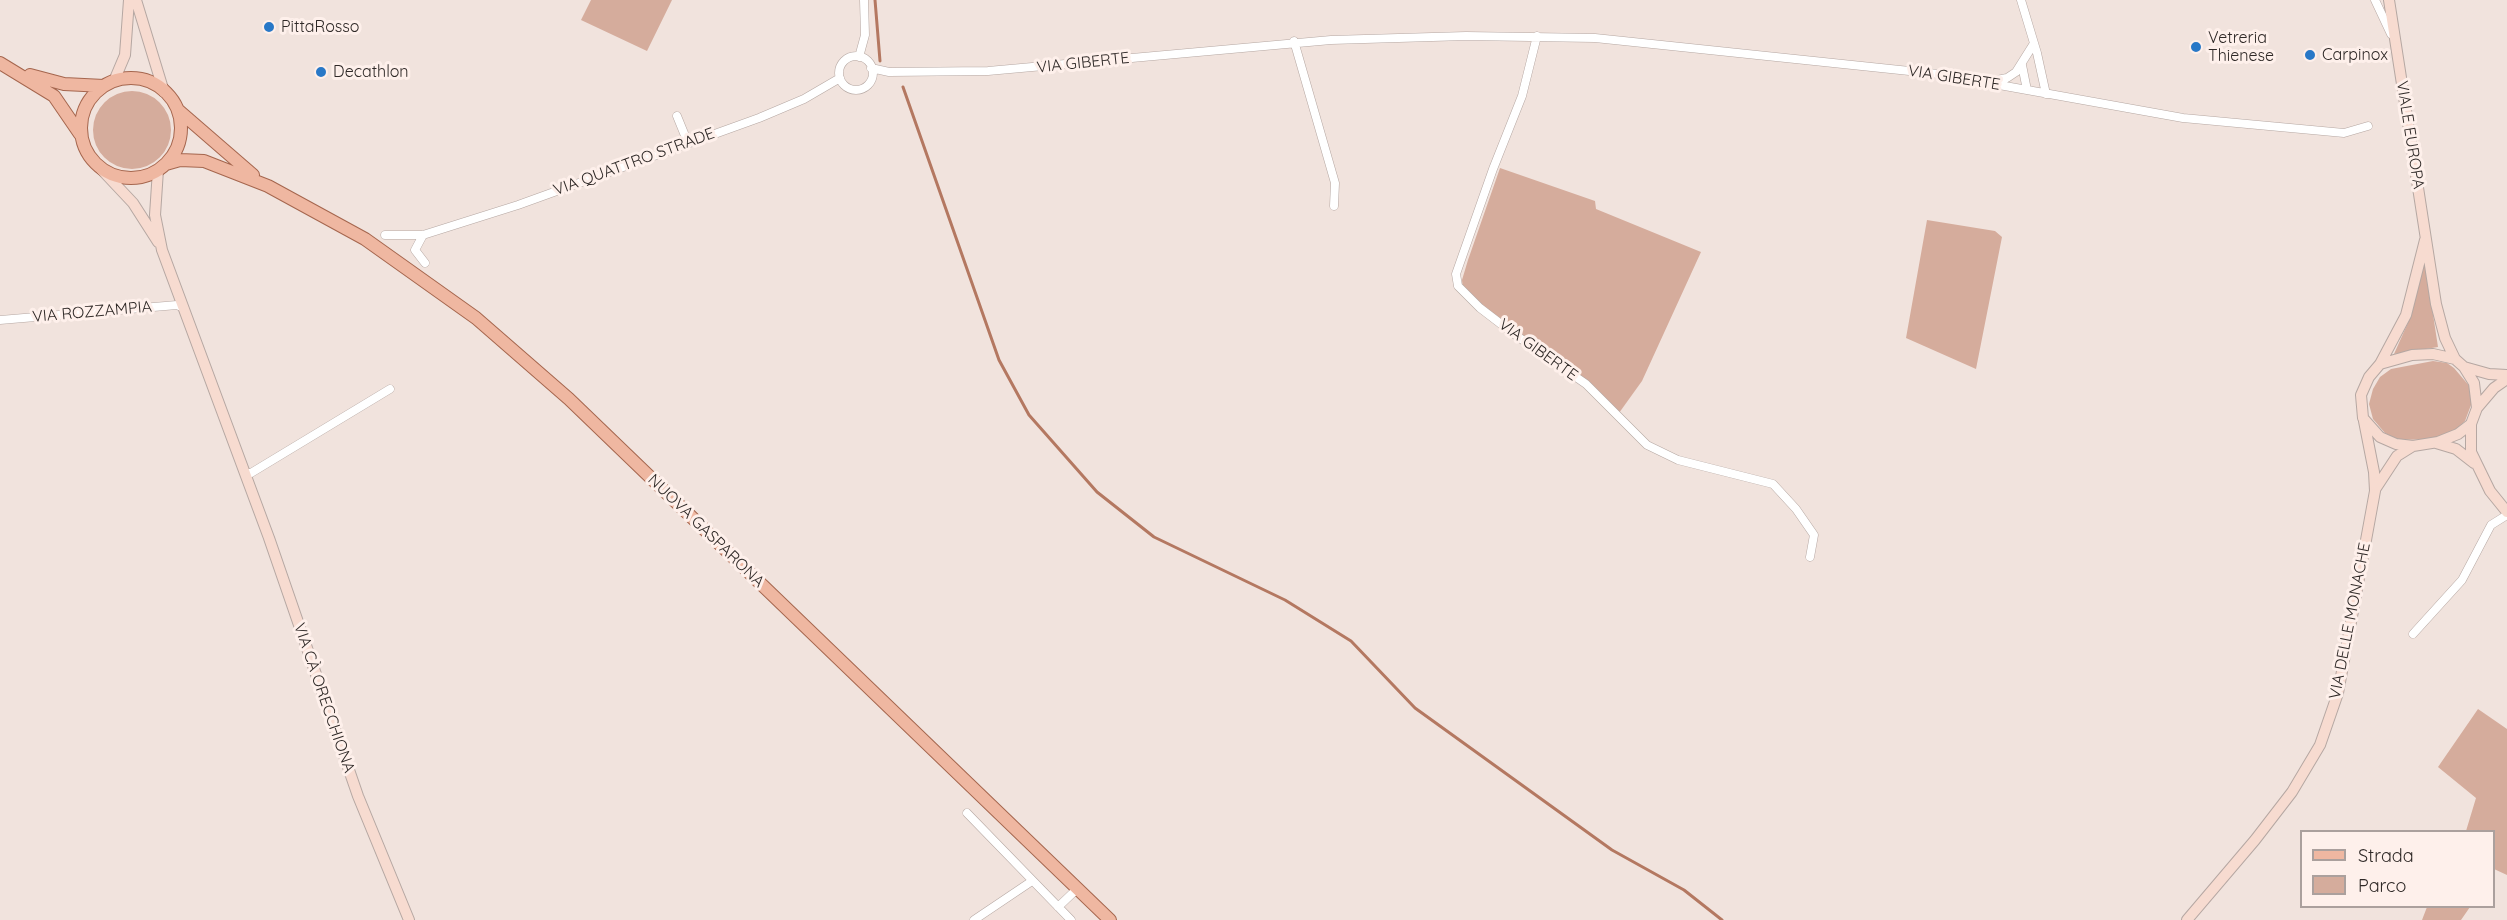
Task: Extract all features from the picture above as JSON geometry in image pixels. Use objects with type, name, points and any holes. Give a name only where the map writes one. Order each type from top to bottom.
[{"type":"main road","points":[[81,135],[85,107],[109,83],[124,56],[129,0]]},
{"type":"main road","points":[[136,0],[145,35],[165,92]]},
{"type":"main road","name":"VIALE EUROPA","points":[[2389,0],[2436,304],[2445,338],[2455,359]]},
{"type":"main road","name":"NUOVA GASPARONA","points":[[0,63],[18,71],[64,84],[109,83],[135,78],[156,85],[165,92],[177,109],[268,186]]},
{"type":"main road","name":"NUOVA GASPARONA","points":[[18,71],[54,96],[81,135],[84,148],[101,169],[129,179],[140,178],[162,167],[186,160],[211,162],[268,186],[365,239],[476,318],[537,369],[1110,920]]},
{"type":"main road","name":"NUOVA GASPARONA","points":[[162,167],[175,152],[180,138],[177,109]]},
{"type":"main road","name":"VIA CÀ ORECCHIONA","points":[[162,167],[155,214],[162,250],[245,473],[358,796],[409,920]]},
{"type":"main road","name":"VIA CÀ ORECCHIONA","points":[[101,169],[133,203],[162,250]]},
{"type":"main road","points":[[2375,491],[2361,395],[2369,377],[2380,364],[2406,315],[2426,234]]},
{"type":"main road","points":[[2380,364],[2412,355],[2433,354],[2455,359],[2464,367],[2474,383],[2477,408]]},
{"type":"main road","points":[[2464,367],[2507,377]]},
{"type":"main road","points":[[2507,377],[2477,408],[2471,424],[2471,452],[2476,465],[2490,491],[2507,514]]},
{"type":"main road","points":[[2363,418],[2380,437],[2396,444],[2412,446],[2451,438],[2471,424]]},
{"type":"main road","points":[[2431,443],[2456,449],[2476,465]]},
{"type":"main road","points":[[2375,491],[2397,456],[2412,446]]},
{"type":"main road","name":"VIA DELLE MONACHE","points":[[2187,920],[2256,840],[2292,792],[2320,745],[2338,693],[2375,491]]},
{"type":"street","points":[[859,57],[865,35],[864,0]]},
{"type":"street","points":[[2021,0],[2046,94]]},
{"type":"street","points":[[2375,0],[2396,42]]},
{"type":"street","name":"VIA GIBERTE","points":[[1537,36],[1522,96],[1492,168],[1456,274],[1458,286],[1480,308],[1586,384],[1647,445],[1678,460],[1773,484],[1796,509],[1814,535],[1810,557]]},
{"type":"street","name":"VIA GIBERTE","points":[[871,68],[889,72],[988,71],[1294,41],[1537,36],[1595,38],[1765,54],[1990,82],[2183,118],[2344,133],[2368,126]]},
{"type":"street","points":[[1294,41],[1335,183],[1334,206]]},
{"type":"street","points":[[1990,82],[2007,78],[2022,65],[2033,45]]},
{"type":"street","points":[[849,57],[867,60],[871,68],[871,79],[858,89],[847,87],[840,78],[842,64],[849,57]]},
{"type":"street","points":[[2022,65],[2027,90]]},
{"type":"street","points":[[2027,90],[2037,81],[2040,71]]},
{"type":"street","name":"VIA QUATTRO STRADE","points":[[385,235],[423,235],[518,204],[759,118],[804,99],[840,78]]},
{"type":"street","points":[[677,116],[688,143]]},
{"type":"street","points":[[423,235],[416,250],[425,263]]},
{"type":"street","name":"VIA ROZZAMPIA","points":[[0,320],[177,305],[184,308]]},
{"type":"street","points":[[245,473],[251,473],[390,389]]},
{"type":"street","points":[[2413,634],[2462,580],[2491,525],[2507,514]]},
{"type":"street","points":[[967,813],[1071,920]]},
{"type":"street","points":[[974,920],[1032,882]]},
{"type":"street","points":[[1058,907],[1077,889]]},
{"type":"green space","points":[[591,0],[672,0],[647,51],[581,20]]},
{"type":"green space","points":[[132,91],[147,94],[164,108],[171,130],[168,145],[154,162],[132,169],[117,166],[100,152],[93,130],[96,115],[110,98]]},
{"type":"green space","points":[[1500,168],[1595,201],[1596,209],[1701,252],[1642,381],[1619,413],[1466,296],[1463,290],[1462,280],[1468,260]]},
{"type":"green space","points":[[1927,220],[1995,231],[2002,237],[1976,369],[1906,338]]},
{"type":"green space","points":[[2423,249],[2438,347],[2394,354],[2411,316]]},
{"type":"green space","points":[[2433,361],[2447,363],[2471,388],[2471,405],[2465,421],[2453,432],[2434,439],[2398,440],[2385,433],[2373,419],[2369,404],[2373,389],[2380,377],[2391,369]]},
{"type":"green space","points":[[2478,709],[2507,729],[2507,875],[2495,869],[2495,830],[2466,830],[2476,798],[2438,767]]},
{"type":"green space","points":[[2426,908],[2469,908],[2461,920],[2422,920]]},
{"type":"waterway","points":[[875,0],[880,61]]},
{"type":"waterway","points":[[903,87],[999,360],[1029,415],[1097,492],[1154,537],[1285,600],[1351,641],[1415,708],[1612,850],[1684,890],[1722,920]]},
{"type":"place","name":"PittaRosso","points":[[269,27]]},
{"type":"place","name":"Vetreria Thienese","points":[[2196,47]]},
{"type":"place","name":"Carpinox","points":[[2310,55]]},
{"type":"place","name":"Decathlon","points":[[321,72]]}]
